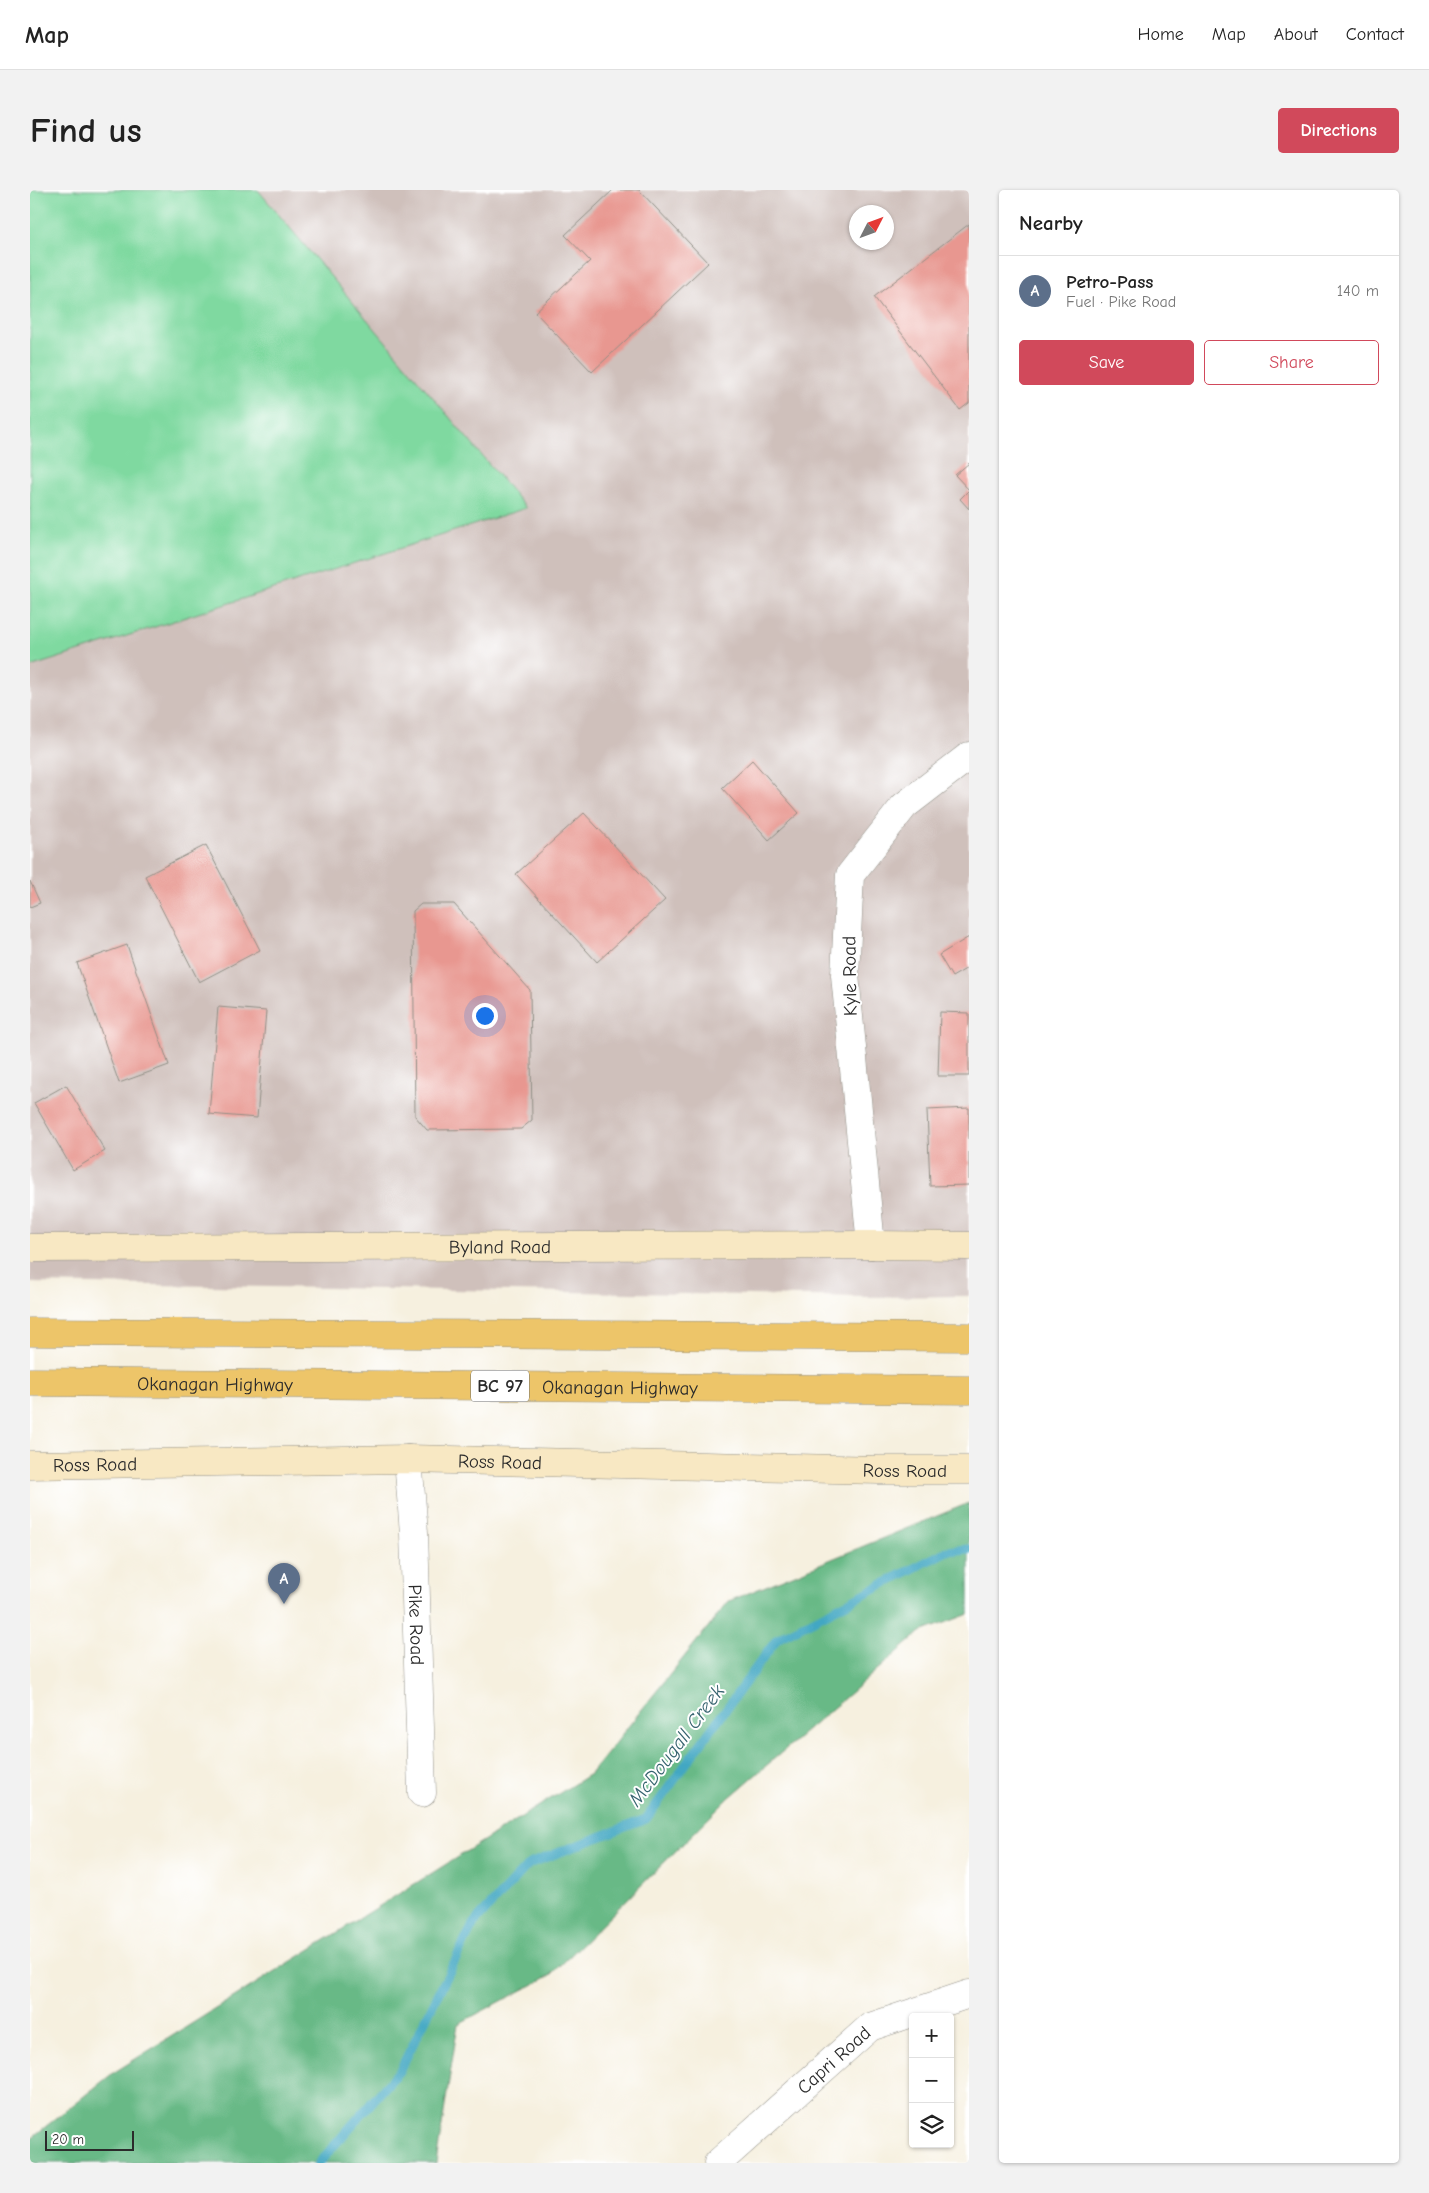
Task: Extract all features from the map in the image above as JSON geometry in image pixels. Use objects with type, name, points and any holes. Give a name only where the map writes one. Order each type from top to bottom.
[{"type":"highway","points":[[30,1332],[969,1337]]},
{"type":"highway","name":"Okanagan Highway","points":[[30,1382],[969,1390]]},
{"type":"street","name":"Kyle Road","points":[[871,1245],[845,975],[850,876],[904,806],[969,756]]},
{"type":"street","name":"Byland Road","points":[[30,1248],[969,1246]]},
{"type":"street","name":"Ross Road","points":[[30,1465],[408,1459],[869,1470],[969,1470]]},
{"type":"street","name":"Pike Road","points":[[408,1459],[414,1533],[422,1793]]},
{"type":"street","name":"Capri Road","points":[[718,2163],[870,2027],[969,1994]]},
{"type":"shaded area","points":[[258,190],[969,190],[969,1296],[867,1297],[30,1283],[30,667],[526,508]]},
{"type":"green space","points":[[30,190],[258,190],[526,508],[30,667]]},
{"type":"green space","points":[[969,1503],[969,1614],[921,1632],[730,1797],[551,1975],[458,2024],[436,2163],[30,2163],[30,2139],[113,2073],[590,1774],[729,1601]]},
{"type":"building","points":[[613,190],[639,190],[708,263],[592,372],[535,312],[590,261],[565,235]]},
{"type":"building","points":[[969,224],[969,403],[960,410],[874,297]]},
{"type":"building","points":[[969,463],[969,490],[955,475]]},
{"type":"building","points":[[969,490],[969,509],[960,499]]},
{"type":"building","points":[[752,760],[799,813],[769,840],[722,788]]},
{"type":"building","points":[[584,813],[665,900],[597,962],[516,874]]},
{"type":"building","points":[[206,845],[260,950],[199,982],[145,876]]},
{"type":"building","points":[[30,881],[40,903],[30,907]]},
{"type":"building","points":[[421,904],[454,904],[530,990],[532,1120],[521,1129],[427,1130],[415,1116],[413,911]]},
{"type":"building","points":[[969,937],[969,967],[952,977],[939,955]]},
{"type":"building","points":[[127,945],[169,1065],[119,1083],[77,963]]},
{"type":"building","points":[[218,1007],[266,1011],[257,1118],[209,1114]]},
{"type":"building","points":[[940,1012],[969,1013],[969,1076],[938,1076]]},
{"type":"building","points":[[66,1085],[105,1151],[73,1170],[34,1103]]},
{"type":"building","points":[[969,1108],[969,1185],[930,1186],[927,1110]]},
{"type":"waterway","name":"McDougall Creek","points":[[319,2163],[400,2070],[474,1923],[529,1864],[646,1819],[777,1639],[947,1551],[969,1549]]},
{"type":"place","name":"Petro-Pass","points":[[284,1604]]}]
